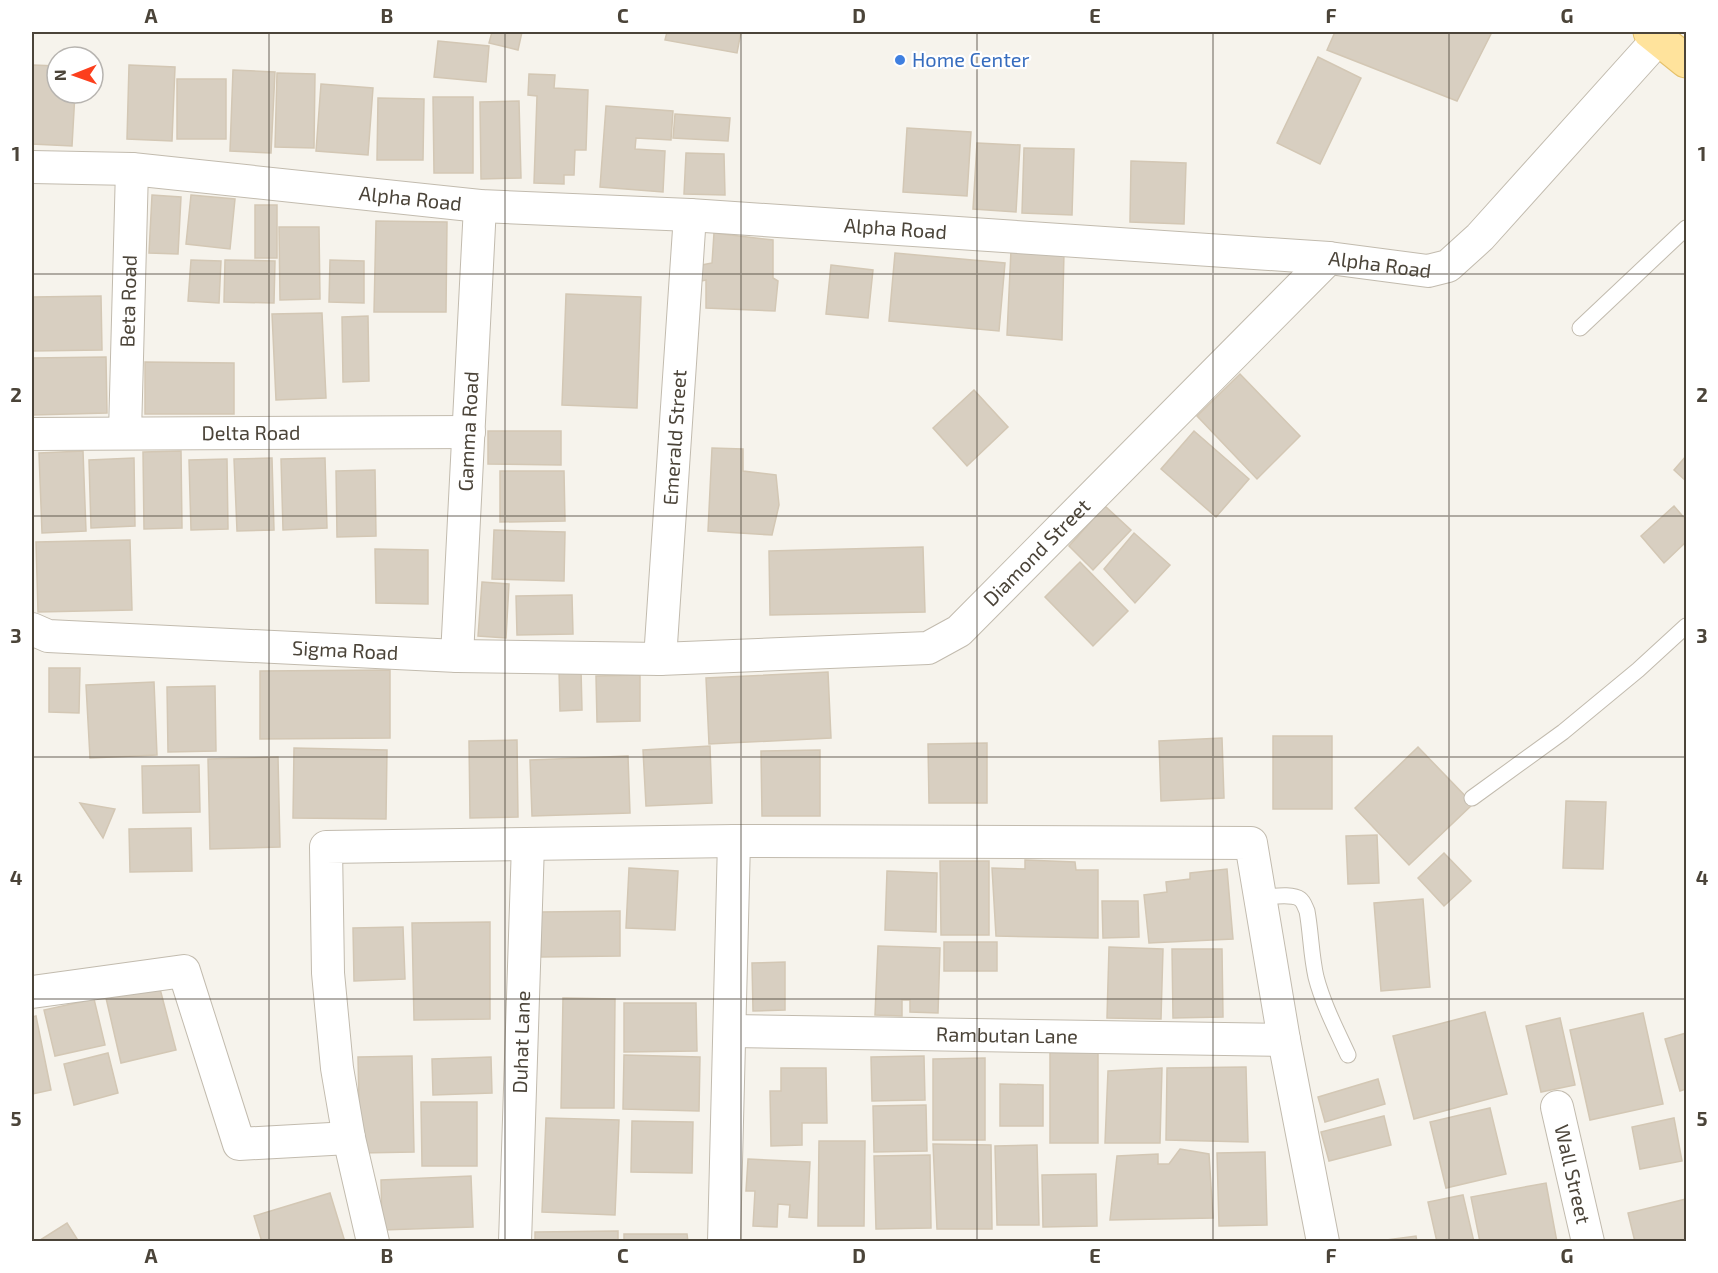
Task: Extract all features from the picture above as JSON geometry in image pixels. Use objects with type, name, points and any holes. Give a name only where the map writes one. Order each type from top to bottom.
[{"type":"main road","points":[[1654,35],[1686,61]]},
{"type":"street","name":"Alpha Road","points":[[32,167],[132,169],[480,206],[690,215],[1329,258],[1428,271],[1448,266],[1480,237],[1654,35]]},
{"type":"street","name":"Beta Road","points":[[125,433],[132,169]]},
{"type":"street","name":"Gamma Road","points":[[457,656],[480,206]]},
{"type":"street","name":"Emerald Street","points":[[660,659],[690,215]]},
{"type":"street","name":"Diamond Street","points":[[660,659],[928,648],[959,631],[1329,258]]},
{"type":"street","name":"Delta Road","points":[[32,434],[469,432]]},
{"type":"street","name":"Sigma Road","points":[[32,629],[48,636],[457,656],[660,659]]},
{"type":"street","points":[[724,1242],[734,841]]},
{"type":"street","points":[[373,1242],[349,1138],[337,1068],[328,972],[326,847],[734,841],[1251,843],[1284,1040],[1323,1242]]},
{"type":"street","name":"Duhat Lane","points":[[515,1242],[528,844]]},
{"type":"street","points":[[32,992],[184,971],[239,1144],[349,1138]]},
{"type":"street","name":"Rambutan Lane","points":[[731,1032],[1284,1040]]},
{"type":"street","name":"Wall Street","points":[[1557,1107],[1588,1242]]},
{"type":"lane","points":[[1580,328],[1686,228]]},
{"type":"lane","points":[[1472,798],[1563,732],[1638,670],[1686,626]]},
{"type":"lane","points":[[1260,897],[1292,896],[1304,903],[1315,974],[1327,1010],[1348,1055]]},
{"type":"building","points":[[492,32],[522,32],[518,50],[489,43]]},
{"type":"building","points":[[667,32],[741,32],[737,53],[665,40]]},
{"type":"building","points":[[1335,32],[1492,32],[1457,101],[1327,50]]},
{"type":"building","points":[[438,41],[489,46],[486,82],[434,77]]},
{"type":"building","points":[[1318,57],[1361,78],[1320,164],[1277,143]]},
{"type":"building","points":[[33,65],[45,66],[45,105],[74,105],[72,146],[32,144]]},
{"type":"building","points":[[129,65],[175,67],[172,141],[127,139]]},
{"type":"building","points":[[233,70],[275,72],[271,153],[230,151]]},
{"type":"building","points":[[277,73],[315,74],[314,148],[275,147]]},
{"type":"building","points":[[529,74],[555,75],[554,88],[588,90],[586,150],[575,150],[574,175],[564,175],[564,184],[534,183],[537,96],[528,95]]},
{"type":"building","points":[[177,79],[226,79],[226,139],[177,139]]},
{"type":"building","points":[[321,84],[373,88],[368,155],[316,151]]},
{"type":"building","points":[[433,97],[473,97],[473,173],[434,173]]},
{"type":"building","points":[[378,98],[424,99],[423,160],[377,160]]},
{"type":"building","points":[[519,101],[521,178],[481,179],[480,102]]},
{"type":"building","points":[[606,106],[673,111],[671,140],[636,138],[635,149],[665,151],[663,192],[600,187]]},
{"type":"building","points":[[675,114],[730,118],[728,141],[673,138]]},
{"type":"building","points":[[907,128],[971,132],[967,196],[903,192]]},
{"type":"building","points":[[977,143],[1020,145],[1016,212],[973,209]]},
{"type":"building","points":[[1024,148],[1074,149],[1072,215],[1022,213]]},
{"type":"building","points":[[686,153],[724,154],[725,195],[684,194]]},
{"type":"building","points":[[1131,161],[1186,163],[1184,224],[1130,222]]},
{"type":"building","points":[[152,195],[181,197],[178,254],[149,253]]},
{"type":"building","points":[[191,195],[235,199],[230,249],[186,244]]},
{"type":"building","points":[[255,205],[277,205],[277,258],[255,258]]},
{"type":"building","points":[[376,221],[447,222],[446,312],[374,312]]},
{"type":"building","points":[[279,227],[319,227],[320,299],[280,300]]},
{"type":"building","points":[[714,233],[773,240],[773,278],[778,281],[775,311],[706,308],[706,280],[702,281],[700,277],[702,265],[712,263]]},
{"type":"building","points":[[1011,250],[1064,252],[1062,340],[1007,335]]},
{"type":"building","points":[[895,253],[1005,263],[999,331],[889,321]]},
{"type":"building","points":[[191,260],[221,261],[219,303],[188,301]]},
{"type":"building","points":[[225,260],[275,261],[274,303],[224,302]]},
{"type":"building","points":[[330,260],[364,261],[364,303],[329,302]]},
{"type":"building","points":[[831,265],[873,270],[868,318],[826,314]]},
{"type":"building","points":[[566,294],[641,297],[637,408],[562,405]]},
{"type":"building","points":[[101,296],[102,350],[32,351],[32,297]]},
{"type":"building","points":[[322,313],[326,398],[276,400],[272,314]]},
{"type":"building","points":[[368,316],[369,381],[343,382],[342,317]]},
{"type":"building","points":[[106,357],[107,413],[32,415],[32,358]]},
{"type":"building","points":[[145,362],[234,363],[234,414],[145,414]]},
{"type":"building","points":[[1240,374],[1300,436],[1257,479],[1197,416]]},
{"type":"building","points":[[974,390],[1008,427],[967,466],[933,428]]},
{"type":"building","points":[[488,431],[561,431],[561,465],[488,464]]},
{"type":"building","points":[[1194,431],[1249,479],[1216,517],[1161,469]]},
{"type":"building","points":[[712,448],[743,449],[743,471],[776,475],[779,505],[772,535],[708,531]]},
{"type":"building","points":[[83,451],[86,531],[42,533],[39,453]]},
{"type":"building","points":[[181,451],[182,528],[144,529],[143,452]]},
{"type":"building","points":[[1686,456],[1686,481],[1674,470]]},
{"type":"building","points":[[134,458],[135,526],[91,528],[89,460]]},
{"type":"building","points":[[272,458],[274,530],[237,531],[234,459]]},
{"type":"building","points":[[325,458],[327,528],[283,530],[281,459]]},
{"type":"building","points":[[227,459],[228,529],[191,530],[189,460]]},
{"type":"building","points":[[375,470],[376,536],[337,537],[336,471]]},
{"type":"building","points":[[500,471],[564,471],[565,521],[500,522]]},
{"type":"building","points":[[1105,506],[1131,530],[1093,570],[1069,546]]},
{"type":"building","points":[[1674,506],[1686,520],[1686,542],[1664,563],[1641,536]]},
{"type":"building","points":[[494,530],[565,532],[564,581],[492,579]]},
{"type":"building","points":[[1134,533],[1170,565],[1135,603],[1104,569]]},
{"type":"building","points":[[130,540],[132,610],[38,612],[36,542]]},
{"type":"building","points":[[923,547],[925,612],[770,615],[769,551]]},
{"type":"building","points":[[375,549],[428,550],[428,604],[376,603]]},
{"type":"building","points":[[1080,562],[1128,611],[1093,646],[1045,597]]},
{"type":"building","points":[[482,582],[509,584],[506,638],[478,636]]},
{"type":"building","points":[[572,595],[573,634],[517,635],[516,596]]},
{"type":"building","points":[[49,668],[80,668],[79,713],[49,712]]},
{"type":"building","points":[[581,669],[582,710],[560,711],[559,670]]},
{"type":"building","points":[[390,670],[390,738],[260,739],[260,671]]},
{"type":"building","points":[[828,672],[831,738],[709,744],[706,678]]},
{"type":"building","points":[[640,675],[640,721],[597,722],[596,676]]},
{"type":"building","points":[[154,682],[157,755],[90,758],[86,685]]},
{"type":"building","points":[[215,686],[216,751],[168,752],[167,687]]},
{"type":"building","points":[[1273,736],[1332,736],[1332,809],[1273,809]]},
{"type":"building","points":[[1222,738],[1224,798],[1161,801],[1159,741]]},
{"type":"building","points":[[517,740],[518,817],[470,818],[469,741]]},
{"type":"building","points":[[987,743],[987,803],[929,803],[928,744]]},
{"type":"building","points":[[710,746],[712,803],[646,806],[643,750]]},
{"type":"building","points":[[1418,747],[1473,804],[1409,865],[1355,808]]},
{"type":"building","points":[[294,748],[387,750],[386,819],[293,818]]},
{"type":"building","points":[[820,750],[820,816],[762,816],[761,751]]},
{"type":"building","points":[[628,756],[630,813],[532,816],[530,760]]},
{"type":"building","points":[[278,757],[280,847],[210,849],[208,759]]},
{"type":"building","points":[[199,765],[200,812],[143,813],[142,766]]},
{"type":"building","points":[[1566,801],[1606,802],[1603,869],[1563,868]]},
{"type":"building","points":[[80,803],[115,809],[103,838]]},
{"type":"building","points":[[191,828],[192,871],[130,872],[129,829]]},
{"type":"building","points":[[1377,835],[1379,883],[1348,884],[1346,836]]},
{"type":"building","points":[[1444,853],[1471,881],[1444,906],[1418,878]]},
{"type":"building","points":[[1025,860],[1075,862],[1076,870],[1098,870],[1098,938],[996,936],[992,868],[1025,869]]},
{"type":"building","points":[[940,861],[989,861],[989,935],[941,935]]},
{"type":"building","points":[[629,868],[678,871],[675,930],[626,928]]},
{"type":"building","points":[[1227,869],[1233,939],[1149,943],[1144,895],[1167,892],[1166,882],[1190,879],[1190,873]]},
{"type":"building","points":[[887,871],[937,873],[936,932],[885,930]]},
{"type":"building","points":[[1423,899],[1430,987],[1381,991],[1374,903]]},
{"type":"building","points":[[1102,901],[1138,901],[1139,937],[1103,938]]},
{"type":"building","points":[[620,911],[620,956],[541,957],[541,912]]},
{"type":"building","points":[[490,922],[490,1019],[414,1020],[412,923]]},
{"type":"building","points":[[403,927],[405,979],[354,981],[353,928]]},
{"type":"building","points":[[944,942],[997,942],[997,971],[944,971]]},
{"type":"building","points":[[878,946],[940,948],[938,1013],[910,1012],[910,1000],[902,1000],[902,1016],[875,1015]]},
{"type":"building","points":[[1109,947],[1163,949],[1161,1019],[1107,1018]]},
{"type":"building","points":[[1172,949],[1222,949],[1223,1017],[1173,1018]]},
{"type":"building","points":[[785,962],[785,1010],[753,1011],[752,963]]},
{"type":"building","points":[[159,985],[176,1050],[121,1063],[106,998]]},
{"type":"building","points":[[563,998],[615,999],[614,1108],[561,1108]]},
{"type":"building","points":[[94,999],[105,1045],[55,1056],[44,1010]]},
{"type":"building","points":[[624,1003],[696,1003],[697,1051],[624,1052]]},
{"type":"building","points":[[1485,1012],[1507,1094],[1414,1119],[1393,1036]]},
{"type":"building","points":[[1643,1013],[1663,1104],[1590,1120],[1570,1030]]},
{"type":"building","points":[[36,1016],[51,1090],[32,1094],[32,1017]]},
{"type":"building","points":[[1560,1018],[1575,1085],[1541,1092],[1526,1026]]},
{"type":"building","points":[[1686,1033],[1686,1089],[1680,1091],[1665,1039]]},
{"type":"building","points":[[1050,1049],[1098,1050],[1098,1143],[1050,1143]]},
{"type":"building","points":[[108,1053],[118,1093],[74,1105],[64,1064]]},
{"type":"building","points":[[624,1055],[700,1057],[699,1111],[623,1109]]},
{"type":"building","points":[[412,1056],[414,1152],[360,1153],[358,1057]]},
{"type":"building","points":[[924,1056],[925,1100],[872,1101],[871,1057]]},
{"type":"building","points":[[491,1057],[492,1093],[433,1095],[432,1059]]},
{"type":"building","points":[[985,1058],[985,1140],[933,1140],[933,1059]]},
{"type":"building","points":[[1246,1067],[1248,1142],[1166,1140],[1167,1068]]},
{"type":"building","points":[[781,1068],[826,1068],[827,1123],[802,1123],[802,1145],[771,1146],[770,1091],[781,1091]]},
{"type":"building","points":[[1162,1068],[1160,1143],[1105,1143],[1108,1071]]},
{"type":"building","points":[[1378,1079],[1385,1104],[1325,1122],[1318,1097]]},
{"type":"building","points":[[1000,1084],[1043,1085],[1043,1126],[1000,1126]]},
{"type":"building","points":[[421,1102],[477,1102],[477,1166],[422,1166]]},
{"type":"building","points":[[926,1105],[927,1151],[874,1152],[873,1106]]},
{"type":"building","points":[[1490,1108],[1506,1174],[1446,1188],[1430,1122]]},
{"type":"building","points":[[1384,1116],[1391,1145],[1329,1161],[1321,1132]]},
{"type":"building","points":[[546,1118],[619,1120],[615,1215],[542,1212]]},
{"type":"building","points":[[1674,1118],[1682,1161],[1640,1169],[1632,1127]]},
{"type":"building","points":[[632,1121],[693,1122],[692,1173],[631,1172]]},
{"type":"building","points":[[819,1141],[865,1141],[864,1226],[818,1226]]},
{"type":"building","points":[[933,1144],[991,1145],[992,1229],[937,1229]]},
{"type":"building","points":[[1037,1145],[1039,1225],[997,1225],[995,1146]]},
{"type":"building","points":[[1180,1149],[1209,1154],[1213,1218],[1110,1220],[1117,1156],[1158,1154],[1158,1164],[1169,1164]]},
{"type":"building","points":[[1265,1152],[1267,1225],[1219,1226],[1217,1153]]},
{"type":"building","points":[[930,1155],[931,1228],[876,1229],[874,1156]]},
{"type":"building","points":[[748,1159],[810,1162],[807,1218],[789,1217],[790,1205],[778,1204],[777,1227],[753,1226],[755,1191],[746,1191]]},
{"type":"building","points":[[1096,1174],[1097,1226],[1043,1227],[1042,1175]]},
{"type":"building","points":[[471,1176],[473,1227],[382,1230],[381,1180]]},
{"type":"building","points":[[1546,1183],[1557,1242],[1480,1242],[1471,1197]]},
{"type":"building","points":[[330,1193],[345,1242],[262,1242],[254,1216]]},
{"type":"building","points":[[1463,1195],[1474,1242],[1437,1242],[1428,1202]]},
{"type":"building","points":[[1686,1199],[1686,1242],[1635,1242],[1628,1213]]},
{"type":"building","points":[[67,1223],[79,1242],[37,1242]]},
{"type":"building","points":[[618,1231],[618,1242],[535,1242],[535,1232]]},
{"type":"building","points":[[624,1234],[687,1234],[688,1242],[624,1242]]},
{"type":"building","points":[[1416,1236],[1417,1242],[1371,1242]]},
{"type":"place","name":"Home Center","points":[[900,60]]}]
